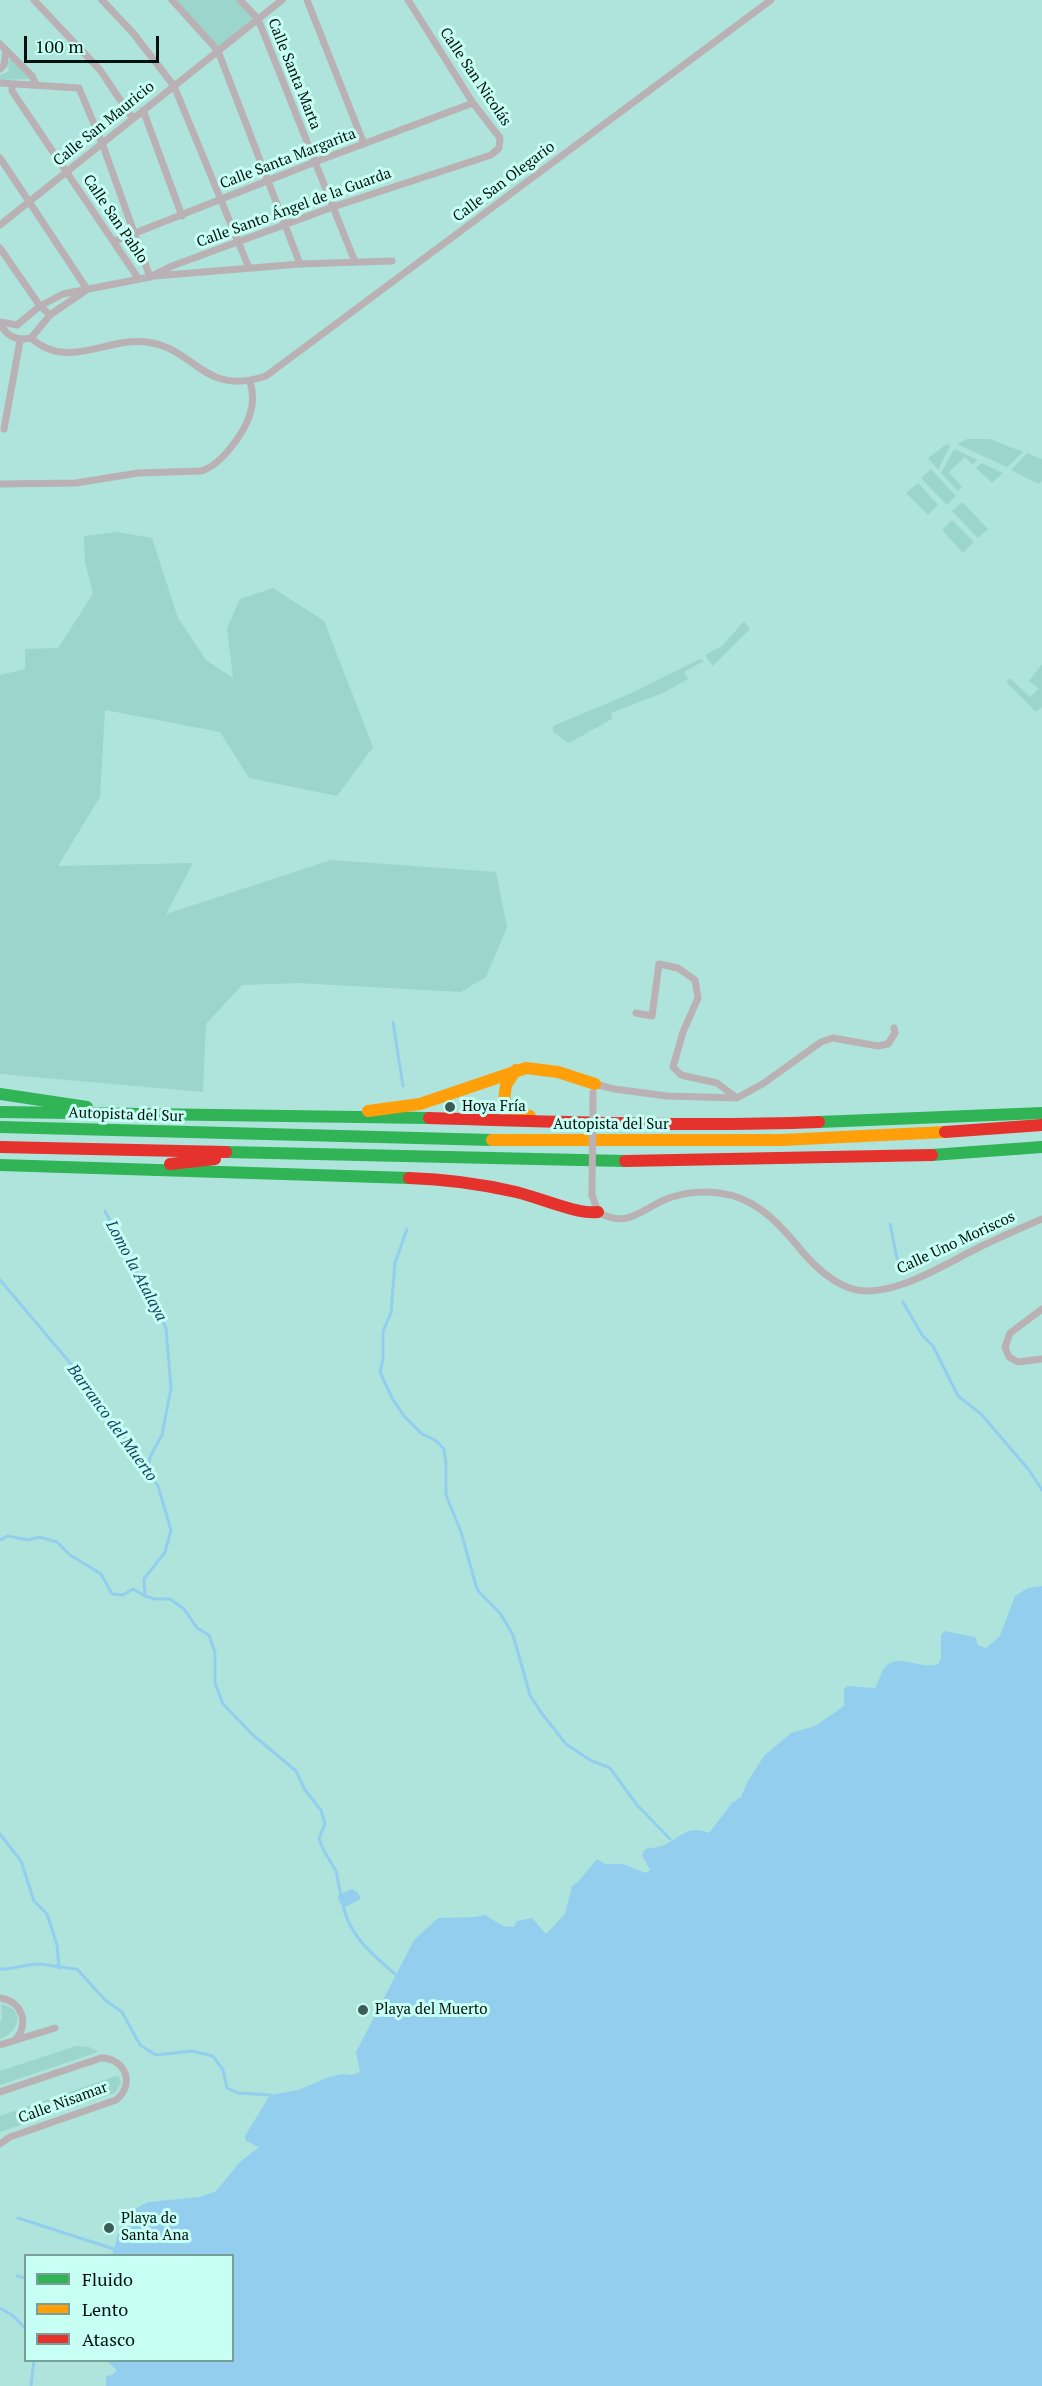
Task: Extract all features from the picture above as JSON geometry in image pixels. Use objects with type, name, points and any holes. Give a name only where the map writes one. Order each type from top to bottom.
[{"type":"highway","points":[[333,1115],[420,1104],[526,1068],[545,1070],[594,1089]]},
{"type":"highway","points":[[517,1070],[509,1078],[503,1092],[504,1101],[509,1108],[526,1116],[555,1117],[572,1122]]},
{"type":"highway","points":[[0,1094],[133,1114]]},
{"type":"highway","points":[[0,1112],[333,1115],[572,1122],[771,1124],[1042,1113]]},
{"type":"highway","name":"Autopista del Sur","points":[[0,1127],[481,1140],[700,1141],[903,1135],[1042,1125]]},
{"type":"highway","points":[[0,1147],[658,1162],[901,1157],[1042,1148]]},
{"type":"highway","points":[[121,1168],[257,1154]]},
{"type":"highway","points":[[0,1166],[439,1179],[492,1186],[588,1213],[598,1212]]},
{"type":"street","points":[[34,0],[100,70],[133,119]]},
{"type":"street","points":[[102,0],[133,33],[174,86],[249,268]]},
{"type":"street","points":[[172,0],[218,51],[300,264]]},
{"type":"street","name":"Calle Santa Marta","points":[[240,0],[258,19],[355,262]]},
{"type":"street","name":"Calle San Mauricio","points":[[0,225],[282,0]]},
{"type":"street","points":[[307,0],[364,144]]},
{"type":"street","name":"Calle San Nicolás","points":[[408,0],[473,103],[500,138]]},
{"type":"street","name":"Calle San Olegario","points":[[250,381],[266,376],[771,0]]},
{"type":"street","points":[[0,44],[32,76],[36,84]]},
{"type":"street","points":[[0,69],[4,65],[6,50]]},
{"type":"street","points":[[0,84],[80,88],[150,276],[300,264],[392,261]]},
{"type":"street","name":"Calle San Pablo","points":[[12,84],[12,91],[138,278]]},
{"type":"street","name":"Calle Santa Margarita","points":[[115,242],[315,162],[473,103]]},
{"type":"street","points":[[143,110],[182,216]]},
{"type":"street","name":"Calle Santo Ángel de la Guarda","points":[[17,325],[40,306],[63,294],[150,276],[333,207],[491,155],[499,148],[500,138]]},
{"type":"street","points":[[0,158],[87,289]]},
{"type":"street","points":[[0,248],[40,306],[50,315]]},
{"type":"street","points":[[190,260],[194,272]]},
{"type":"street","name":"Calle Santo Ángel de la Guarda","points":[[31,338],[50,315],[87,289]]},
{"type":"street","points":[[0,323],[8,335],[17,339],[31,338],[41,347],[64,353],[139,341],[155,344],[175,352],[201,371],[220,379],[250,381],[252,404],[245,426],[225,455],[211,469],[138,473],[76,483],[0,484]]},
{"type":"street","points":[[0,323],[17,325],[14,331],[17,339],[4,429]]},
{"type":"street","points":[[636,1013],[652,1016],[659,964],[678,968],[695,980],[698,998],[683,1032],[673,1067],[681,1075],[717,1083],[737,1098]]},
{"type":"street","points":[[598,1212],[592,1195],[594,1089],[614,1089],[667,1096],[737,1098],[764,1083],[821,1042],[833,1038],[878,1046],[888,1044],[895,1034],[894,1028]]},
{"type":"street","name":"Calle Uno Moriscos","points":[[598,1212],[616,1219],[626,1219],[657,1203],[682,1195],[701,1192],[731,1195],[769,1214],[816,1267],[844,1285],[857,1290],[889,1288],[921,1276],[1042,1219]]},
{"type":"street","points":[[1042,1309],[1010,1333],[1005,1347],[1010,1357],[1018,1362],[1042,1359]]},
{"type":"street","points":[[0,1998],[15,2004],[22,2013],[24,2025],[15,2040]]},
{"type":"street","points":[[0,2045],[55,2028]]},
{"type":"street","name":"Calle Nisamar","points":[[0,2092],[101,2058],[118,2063],[127,2078],[124,2092],[116,2100],[10,2137],[0,2144]]},
{"type":"green space","points":[[172,0],[240,0],[258,19],[218,51]]},
{"type":"green space","points":[[11,59],[29,79],[0,80],[0,75],[9,71],[8,61]]},
{"type":"green space","points":[[967,439],[990,439],[1023,452],[1007,467],[957,444]]},
{"type":"green space","points":[[947,444],[950,446],[938,470],[928,458]]},
{"type":"green space","points":[[954,449],[978,460],[972,465],[965,457],[949,472],[962,487],[958,491],[941,473]]},
{"type":"green space","points":[[1027,453],[1042,459],[1042,481],[1039,484],[1011,470]]},
{"type":"green space","points":[[982,463],[1003,473],[992,483],[976,468]]},
{"type":"green space","points":[[931,469],[956,496],[947,505],[921,478]]},
{"type":"green space","points":[[918,483],[938,505],[928,515],[906,493]]},
{"type":"green space","points":[[962,502],[988,529],[978,538],[952,511]]},
{"type":"green space","points":[[952,520],[974,542],[963,553],[942,530]]},
{"type":"green space","points":[[117,532],[152,538],[178,618],[206,660],[233,678],[227,628],[240,599],[273,588],[324,621],[373,747],[337,796],[249,778],[220,732],[105,710],[100,797],[58,866],[193,863],[166,914],[331,860],[496,872],[507,927],[486,977],[461,992],[298,983],[242,985],[206,1024],[203,1092],[0,1074],[0,675],[25,669],[25,649],[58,648],[93,594],[85,562],[84,536]]},
{"type":"green space","points":[[744,621],[750,629],[713,666],[705,655],[722,646]]},
{"type":"green space","points":[[700,659],[704,661],[684,672],[688,679],[663,693],[611,713],[612,719],[569,743],[553,732],[553,726],[627,695]]},
{"type":"green space","points":[[1042,664],[1042,707],[1036,712],[1006,682],[1010,678],[1030,697],[1039,689],[1029,681]]},
{"type":"green space","points":[[1,2004],[14,2011],[17,2021],[12,2031],[0,2039],[0,2021],[2,2020]]},
{"type":"green space","points":[[76,2046],[89,2047],[98,2052],[0,2085],[0,2071]]},
{"type":"green space","points":[[116,2076],[121,2082],[115,2093],[0,2132],[0,2116]]},
{"type":"water","points":[[1042,1586],[1042,2386],[106,2386],[106,2376],[112,2375],[117,2370],[108,2362],[234,2362],[234,2254],[112,2254],[120,2228],[127,2216],[148,2202],[200,2197],[216,2191],[240,2162],[259,2147],[246,2141],[245,2136],[270,2095],[298,2090],[329,2077],[343,2074],[353,2075],[360,2072],[356,2052],[414,1940],[438,1918],[485,1915],[503,1926],[514,1927],[517,1921],[532,1918],[546,1934],[565,1914],[572,1886],[597,1859],[605,1864],[623,1864],[646,1873],[650,1870],[642,1855],[645,1849],[665,1845],[691,1831],[709,1833],[732,1803],[741,1797],[764,1756],[791,1733],[815,1726],[844,1706],[844,1689],[847,1686],[875,1688],[884,1668],[891,1662],[938,1664],[941,1659],[941,1635],[945,1631],[975,1637],[978,1645],[986,1648],[1000,1636],[1015,1596],[1028,1588]]},
{"type":"water","points":[[352,1889],[361,1899],[343,1908],[338,1898],[339,1895]]},
{"type":"waterway","points":[[393,1022],[403,1086]]},
{"type":"waterway","name":"Lomo la Atalaya","points":[[105,1211],[166,1328],[171,1388],[162,1435],[150,1457],[148,1471]]},
{"type":"waterway","points":[[890,1224],[899,1268]]},
{"type":"waterway","points":[[407,1229],[395,1263],[391,1313],[383,1331],[383,1359],[380,1372],[392,1398],[404,1416],[422,1434],[435,1440],[444,1449],[446,1495],[461,1532],[476,1586],[500,1613],[513,1635],[530,1695],[566,1744],[590,1760],[610,1768],[637,1805],[670,1839]]},
{"type":"waterway","name":"Barranco del Muerto","points":[[0,1280],[82,1377],[158,1486],[171,1530],[165,1552],[144,1579],[145,1596],[170,1599],[184,1609],[197,1628],[209,1635],[215,1653],[215,1683],[223,1704],[253,1735],[296,1771],[305,1790],[321,1810],[325,1824],[319,1838],[336,1871],[341,1896]]},
{"type":"waterway","points":[[903,1302],[922,1335],[933,1346],[958,1396],[981,1414],[1029,1470],[1042,1490]]},
{"type":"waterway","points":[[0,1540],[8,1536],[28,1540],[39,1537],[57,1542],[70,1555],[101,1574],[112,1594],[123,1595],[133,1589],[145,1596]]},
{"type":"waterway","points":[[0,1834],[21,1861],[34,1901],[47,1914],[57,1945],[59,1968]]},
{"type":"waterway","name":"Barranco del Muerto","points":[[343,1905],[356,1935],[370,1952],[395,1974]]},
{"type":"waterway","points":[[0,1969],[38,1964],[77,1969],[105,2000],[122,2012],[140,2045],[156,2055],[192,2051],[213,2056],[223,2070],[227,2088],[238,2093],[270,2095]]},
{"type":"waterway","points":[[18,2218],[114,2249]]},
{"type":"waterway","points":[[17,2276],[24,2278]]},
{"type":"waterway","points":[[0,2308],[12,2315],[24,2327]]},
{"type":"waterway","points":[[31,2386],[34,2362]]},
{"type":"traffic: fast","points":[[0,1094],[87,1107]]},
{"type":"traffic: fast","points":[[0,1112],[429,1118]]},
{"type":"traffic: fast","points":[[819,1122],[1042,1113]]},
{"type":"traffic: fast","points":[[0,1127],[492,1140]]},
{"type":"traffic: fast","points":[[932,1155],[1042,1147]]},
{"type":"traffic: fast","points":[[226,1152],[625,1161]]},
{"type":"traffic: fast","points":[[0,1165],[409,1178]]},
{"type":"traffic: slow","points":[[368,1111],[420,1104],[526,1068],[558,1072],[595,1084]]},
{"type":"traffic: slow","points":[[516,1070],[506,1085],[504,1100],[512,1111],[530,1116]]},
{"type":"traffic: slow","points":[[492,1140],[782,1140],[945,1132]]},
{"type":"traffic: jam","points":[[429,1118],[673,1124],[819,1122]]},
{"type":"traffic: jam","points":[[945,1132],[1042,1125]]},
{"type":"traffic: jam","points":[[0,1147],[226,1152]]},
{"type":"traffic: jam","points":[[625,1161],[932,1155]]},
{"type":"traffic: jam","points":[[170,1164],[215,1159]]},
{"type":"traffic: jam","points":[[409,1178],[490,1187],[525,1194],[580,1211],[598,1212]]},
{"type":"place","name":"Hoya Fría","points":[[450,1107]]},
{"type":"place","name":"Playa del Muerto","points":[[363,2010]]},
{"type":"place","name":"Playa de Santa Ana","points":[[109,2228]]}]
